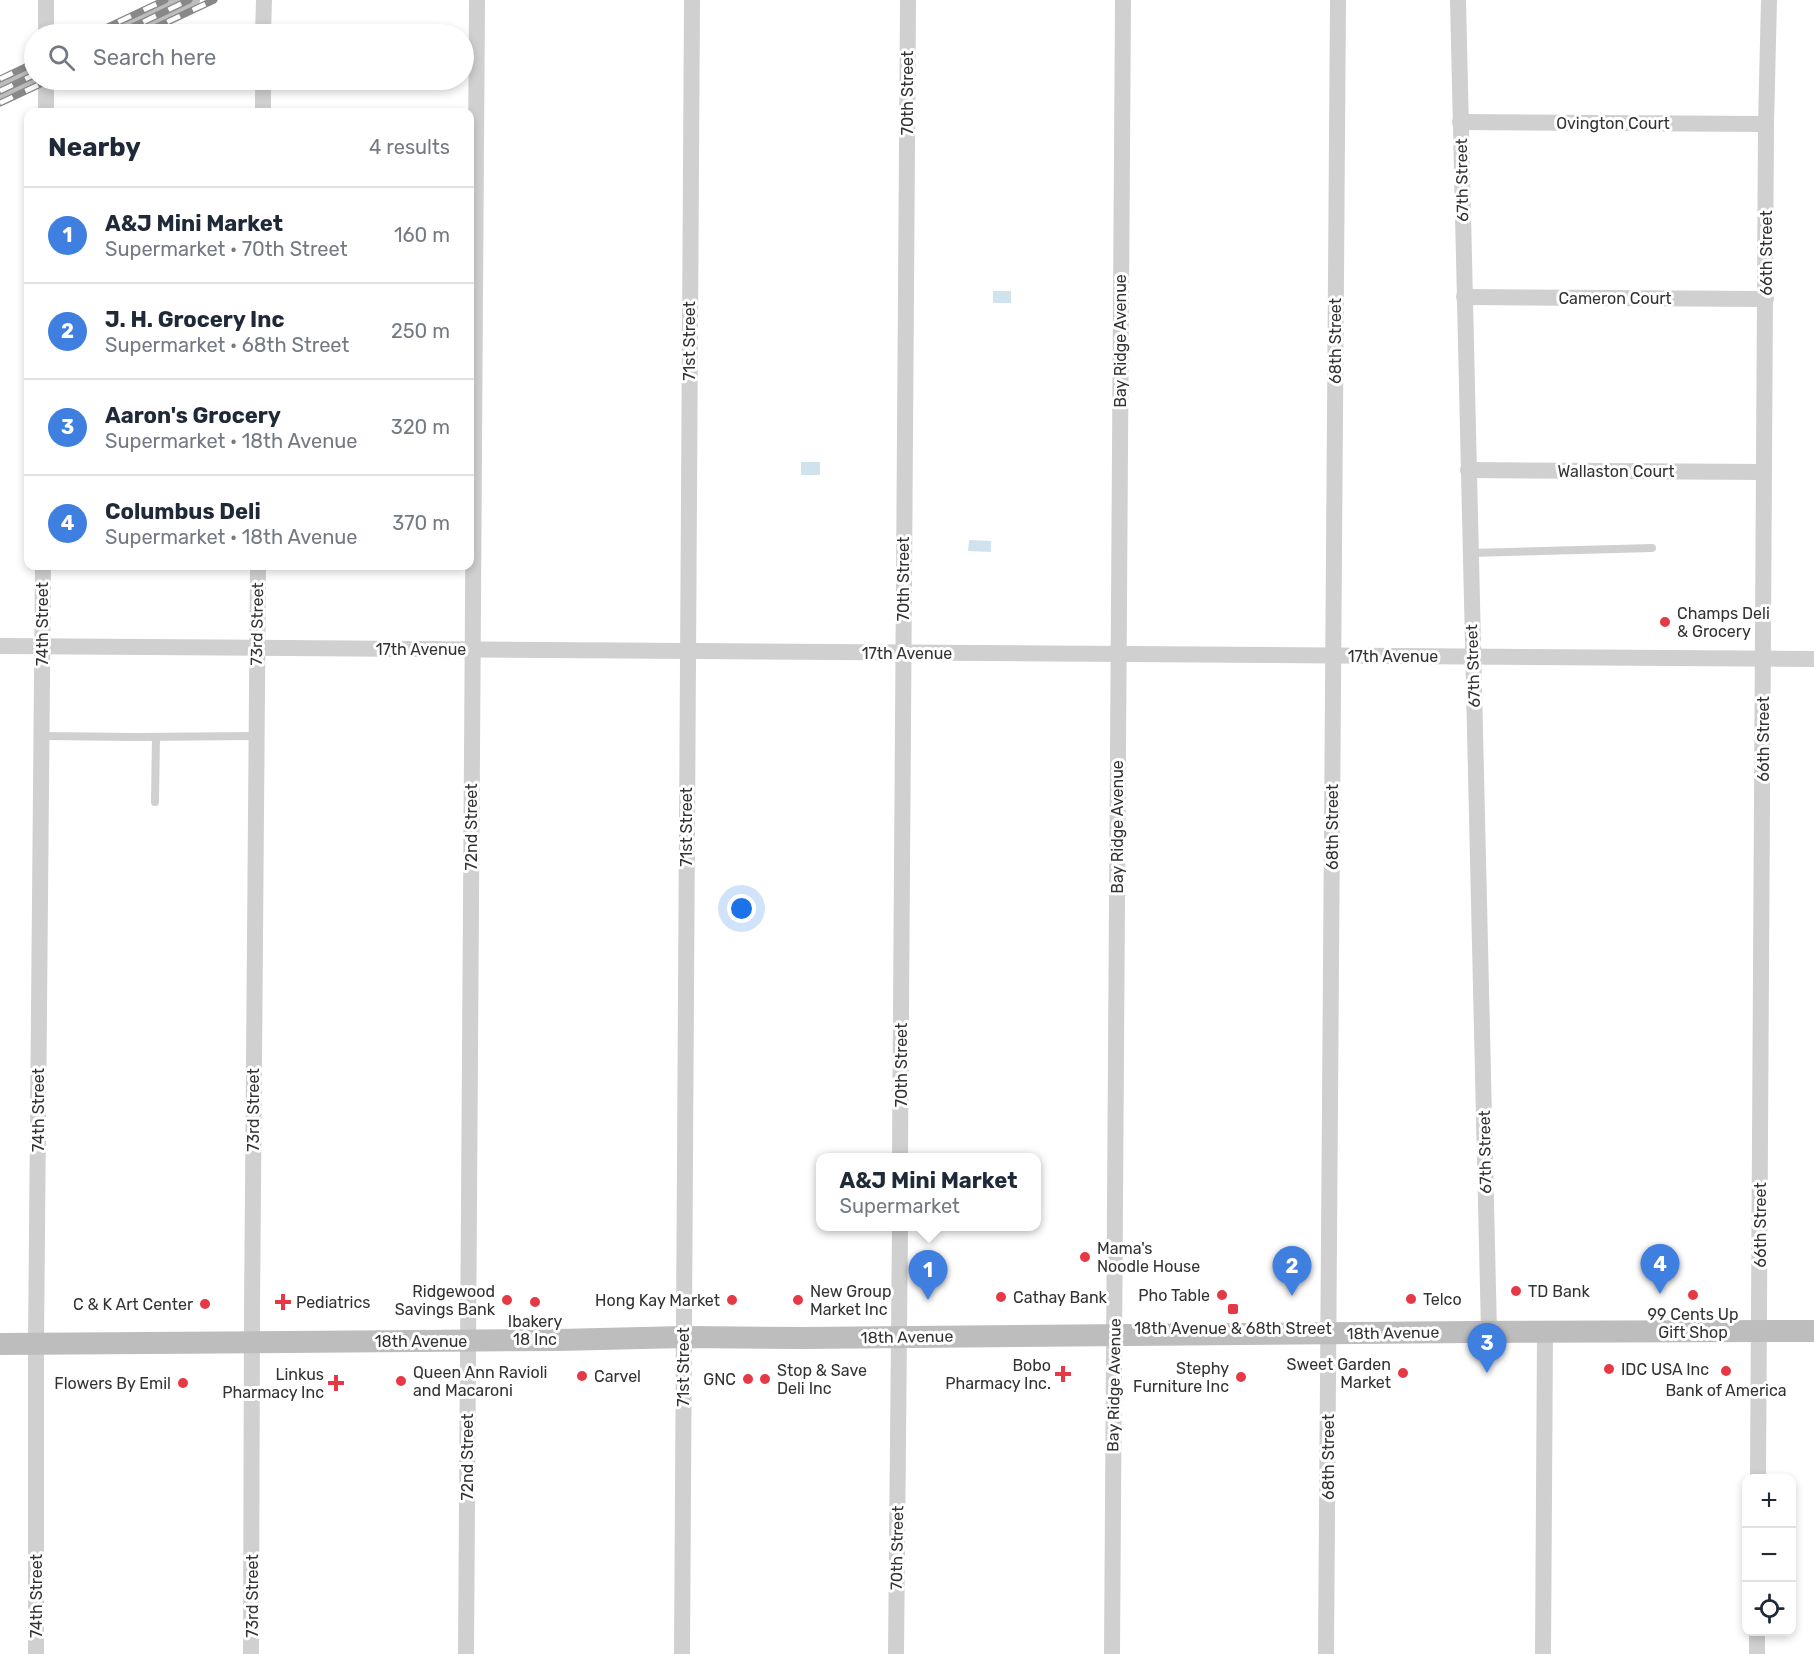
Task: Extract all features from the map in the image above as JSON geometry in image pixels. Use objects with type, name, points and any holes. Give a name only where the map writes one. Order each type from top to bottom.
[{"type":"street","points":[[46,0],[46,24]]},
{"type":"street","points":[[140,24],[189,0]]},
{"type":"street","points":[[263,24],[264,0]]},
{"type":"street","name":"72nd Street","points":[[474,389],[477,0]]},
{"type":"street","name":"71st Street","points":[[682,1654],[692,0]]},
{"type":"street","name":"70th Street","points":[[900,1153],[908,0]]},
{"type":"street","name":"Bay Ridge Avenue","points":[[1112,1654],[1123,0]]},
{"type":"street","name":"68th Street","points":[[1326,1654],[1338,0]]},
{"type":"street","name":"67th Street","points":[[1458,0],[1489,1332]]},
{"type":"street","name":"66th Street","points":[[1758,1474],[1766,124],[1769,0]]},
{"type":"street","points":[[0,93],[24,81]]},
{"type":"street","points":[[46,90],[46,108]]},
{"type":"street","points":[[262,108],[263,90]]},
{"type":"street","name":"Ovington Court","points":[[1460,122],[1766,124]]},
{"type":"street","name":"Cameron Court","points":[[1464,297],[1766,299]]},
{"type":"street","name":"Wallaston Court","points":[[1468,470],[1764,472]]},
{"type":"street","name":"74th Street","points":[[36,1654],[36,1344],[43,570]]},
{"type":"street","name":"73rd Street","points":[[251,1654],[258,570]]},
{"type":"street","name":"72nd Street","points":[[465,1654],[473,570]]},
{"type":"street","name":"17th Avenue","points":[[0,646],[1814,659]]},
{"type":"street","name":"70th Street","points":[[896,1654],[900,1231]]},
{"type":"street","name":"18th Avenue","points":[[0,1344],[684,1337],[1814,1331]]},
{"type":"street","points":[[1543,1654],[1545,1332]]},
{"type":"street","points":[[1756,1654],[1757,1636]]},
{"type":"lane","points":[[1470,553],[1652,548]]},
{"type":"lane","points":[[41,736],[256,736]]},
{"type":"lane","points":[[155,802],[156,737]]},
{"type":"water","points":[[993,291],[1011,291],[1011,303],[993,303]]},
{"type":"water","points":[[801,462],[820,462],[820,475],[801,475]]},
{"type":"water","points":[[969,540],[991,541],[991,552],[968,551]]},
{"type":"railway","points":[[114,24],[165,0]]},
{"type":"railway","points":[[139,24],[189,0]]},
{"type":"railway","points":[[163,24],[214,0]]},
{"type":"railway","points":[[0,79],[24,68]]},
{"type":"railway","points":[[0,91],[24,80]]},
{"type":"railway","points":[[0,103],[28,90]]},
{"type":"place","name":"Champs Deli & Grocery","points":[[1665,622]]},
{"type":"place","name":"Mama's Noodle House","points":[[1085,1257]]},
{"type":"place","name":"TD Bank","points":[[1516,1291]]},
{"type":"place","name":"Columbus Deli","points":[[1660,1294]]},
{"type":"place","name":"Pho Table","points":[[1222,1295]]},
{"type":"place","name":"99 Cents Up Gift Shop","points":[[1693,1295]]},
{"type":"place","name":"J. H. Grocery Inc","points":[[1292,1296]]},
{"type":"place","name":"Cathay Bank","points":[[1001,1297]]},
{"type":"place","name":"Telco","points":[[1411,1299]]},
{"type":"place","name":"Ridgewood Savings Bank","points":[[507,1300]]},
{"type":"place","name":"Hong Kay Market","points":[[732,1300]]},
{"type":"place","name":"New Group Market Inc","points":[[798,1300]]},
{"type":"place","name":"A&J Mini Market","points":[[928,1300]]},
{"type":"place","name":"Pediatrics","points":[[283,1302]]},
{"type":"place","name":"Ibakery 18 Inc","points":[[535,1302]]},
{"type":"place","name":"C & K Art Center","points":[[205,1304]]},
{"type":"place","name":"18th Avenue & 68th Street","points":[[1233,1309]]},
{"type":"place","name":"IDC USA Inc","points":[[1609,1369]]},
{"type":"place","name":"Bank of America","points":[[1726,1371]]},
{"type":"place","name":"Sweet Garden Market","points":[[1403,1373]]},
{"type":"place","name":"Aaron's Grocery","points":[[1487,1373]]},
{"type":"place","name":"Bobo Pharmacy Inc.","points":[[1063,1374]]},
{"type":"place","name":"Carvel","points":[[582,1376]]},
{"type":"place","name":"Stephy Furniture Inc","points":[[1241,1377]]},
{"type":"place","name":"GNC","points":[[748,1379]]},
{"type":"place","name":"Stop & Save Deli Inc","points":[[765,1379]]},
{"type":"place","name":"Queen Ann Ravioli and Macaroni","points":[[401,1381]]},
{"type":"place","name":"Flowers By Emil","points":[[183,1383]]},
{"type":"place","name":"Linkus Pharmacy Inc","points":[[336,1383]]}]
